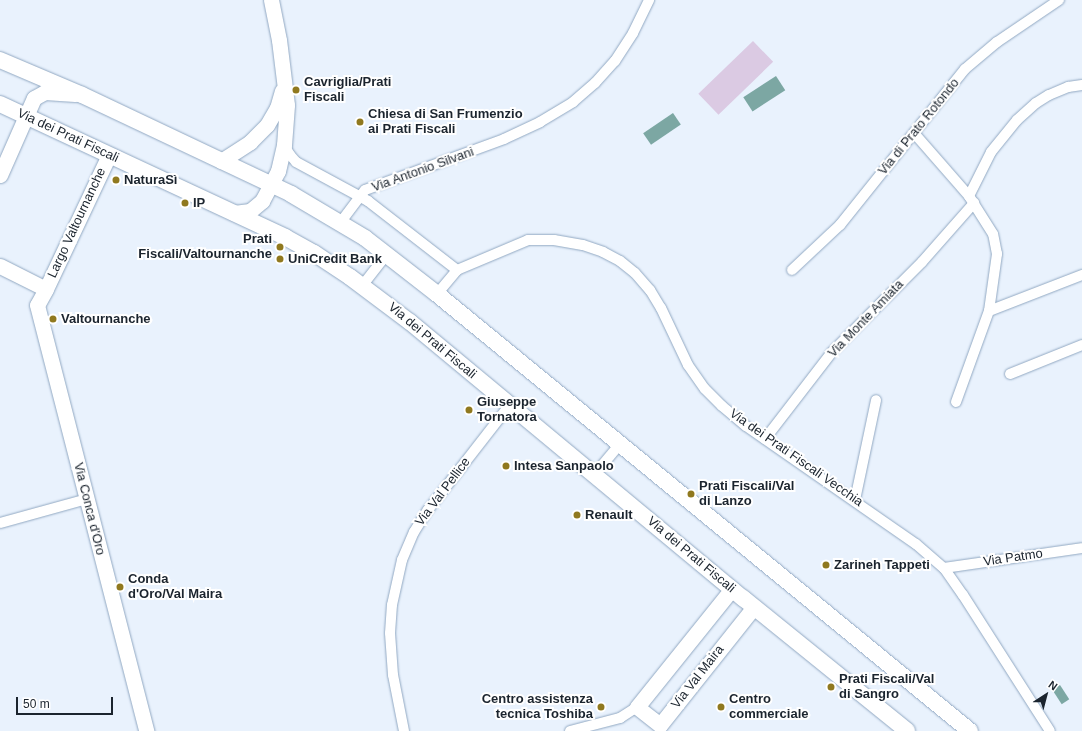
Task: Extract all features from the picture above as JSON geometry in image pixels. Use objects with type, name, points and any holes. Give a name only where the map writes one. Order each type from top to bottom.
[{"type":"main road","points":[[0,60],[82,95],[291,194],[340,223],[387,254],[970,731]]},
{"type":"main road","name":"Via dei Prati Fiscali","points":[[0,104],[303,246],[362,286],[410,322],[509,406],[907,731]]},
{"type":"street","points":[[234,213],[246,212],[254,208],[262,201],[278,171],[284,145],[287,105],[279,35],[272,0]]},
{"type":"street","name":"Via Antonio Silvani","points":[[340,223],[365,190],[513,136],[573,102],[595,84],[615,61],[633,33],[649,0]]},
{"type":"street","name":"Via di Prato Rotondo","points":[[792,270],[840,224],[914,134],[938,102],[972,63],[997,42],[1059,0]]},
{"type":"street","points":[[221,161],[250,142],[267,125],[277,108],[283,80]]},
{"type":"street","name":"Via Monte Amiata","points":[[765,439],[832,352],[926,258],[971,200],[991,152],[1017,120],[1036,103],[1049,95],[1068,87],[1082,85]]},
{"type":"street","points":[[0,175],[32,100],[42,93],[82,95]]},
{"type":"street","points":[[914,134],[971,200],[990,230],[997,248],[996,266],[989,311],[956,402]]},
{"type":"street","points":[[284,145],[290,156],[296,162],[359,196],[457,270]]},
{"type":"street","name":"Largo Valtournanche","points":[[0,266],[46,289],[109,155]]},
{"type":"street","name":"Via dei Prati Fiscali Vecchia","points":[[437,294],[457,270],[516,244],[536,239],[554,240],[583,245],[613,256],[635,273],[653,294],[685,358],[705,389],[728,412],[916,544],[944,568],[958,587],[1050,731]]},
{"type":"street","points":[[362,286],[387,254]]},
{"type":"street","points":[[989,311],[1082,275]]},
{"type":"street","name":"Via Conca d'Oro","points":[[46,289],[37,305],[146,731]]},
{"type":"street","points":[[1010,374],[1082,345]]},
{"type":"street","points":[[855,500],[876,400]]},
{"type":"street","name":"Via Val Pellice","points":[[404,731],[392,675],[390,632],[392,604],[402,560],[412,536],[428,510],[509,406]]},
{"type":"street","points":[[594,474],[620,444]]},
{"type":"street","points":[[0,523],[87,499]]},
{"type":"street","name":"Via Patmo","points":[[944,568],[1082,548]]},
{"type":"street","points":[[570,731],[614,720],[630,713],[637,707],[732,589]]},
{"type":"street","name":"Via Val Maira","points":[[637,707],[661,728],[754,607]]},
{"type":"shaded area","points":[[753,41],[773,62],[718,115],[698,94]]},
{"type":"shaded area","points":[[776,76],[785,90],[753,111],[743,97]]},
{"type":"shaded area","points":[[673,113],[681,125],[651,145],[643,133]]},
{"type":"shaded area","points":[[1060,685],[1069,699],[1062,704],[1052,690]]},
{"type":"place","name":"Cavriglia/Prati Fiscali","points":[[296,90]]},
{"type":"place","name":"Chiesa di San Frumenzio ai Prati Fiscali","points":[[360,122]]},
{"type":"place","name":"NaturaSì","points":[[116,180]]},
{"type":"place","name":"IP","points":[[185,203]]},
{"type":"place","name":"Prati Fiscali/Valtournanche","points":[[280,247]]},
{"type":"place","name":"UniCredit Bank","points":[[280,259]]},
{"type":"place","name":"Valtournanche","points":[[53,319]]},
{"type":"place","name":"Giuseppe Tornatora","points":[[469,410]]},
{"type":"place","name":"Intesa Sanpaolo","points":[[506,466]]},
{"type":"place","name":"Prati Fiscali/Val di Lanzo","points":[[691,494]]},
{"type":"place","name":"Renault","points":[[577,515]]},
{"type":"place","name":"Zarineh Tappeti","points":[[826,565]]},
{"type":"place","name":"Conda d'Oro/Val Maira","points":[[120,587]]},
{"type":"place","name":"Prati Fiscali/Val di Sangro","points":[[831,687]]},
{"type":"place","name":"Centro assistenza tecnica Toshiba","points":[[601,707]]},
{"type":"place","name":"Centro commerciale","points":[[721,707]]}]
